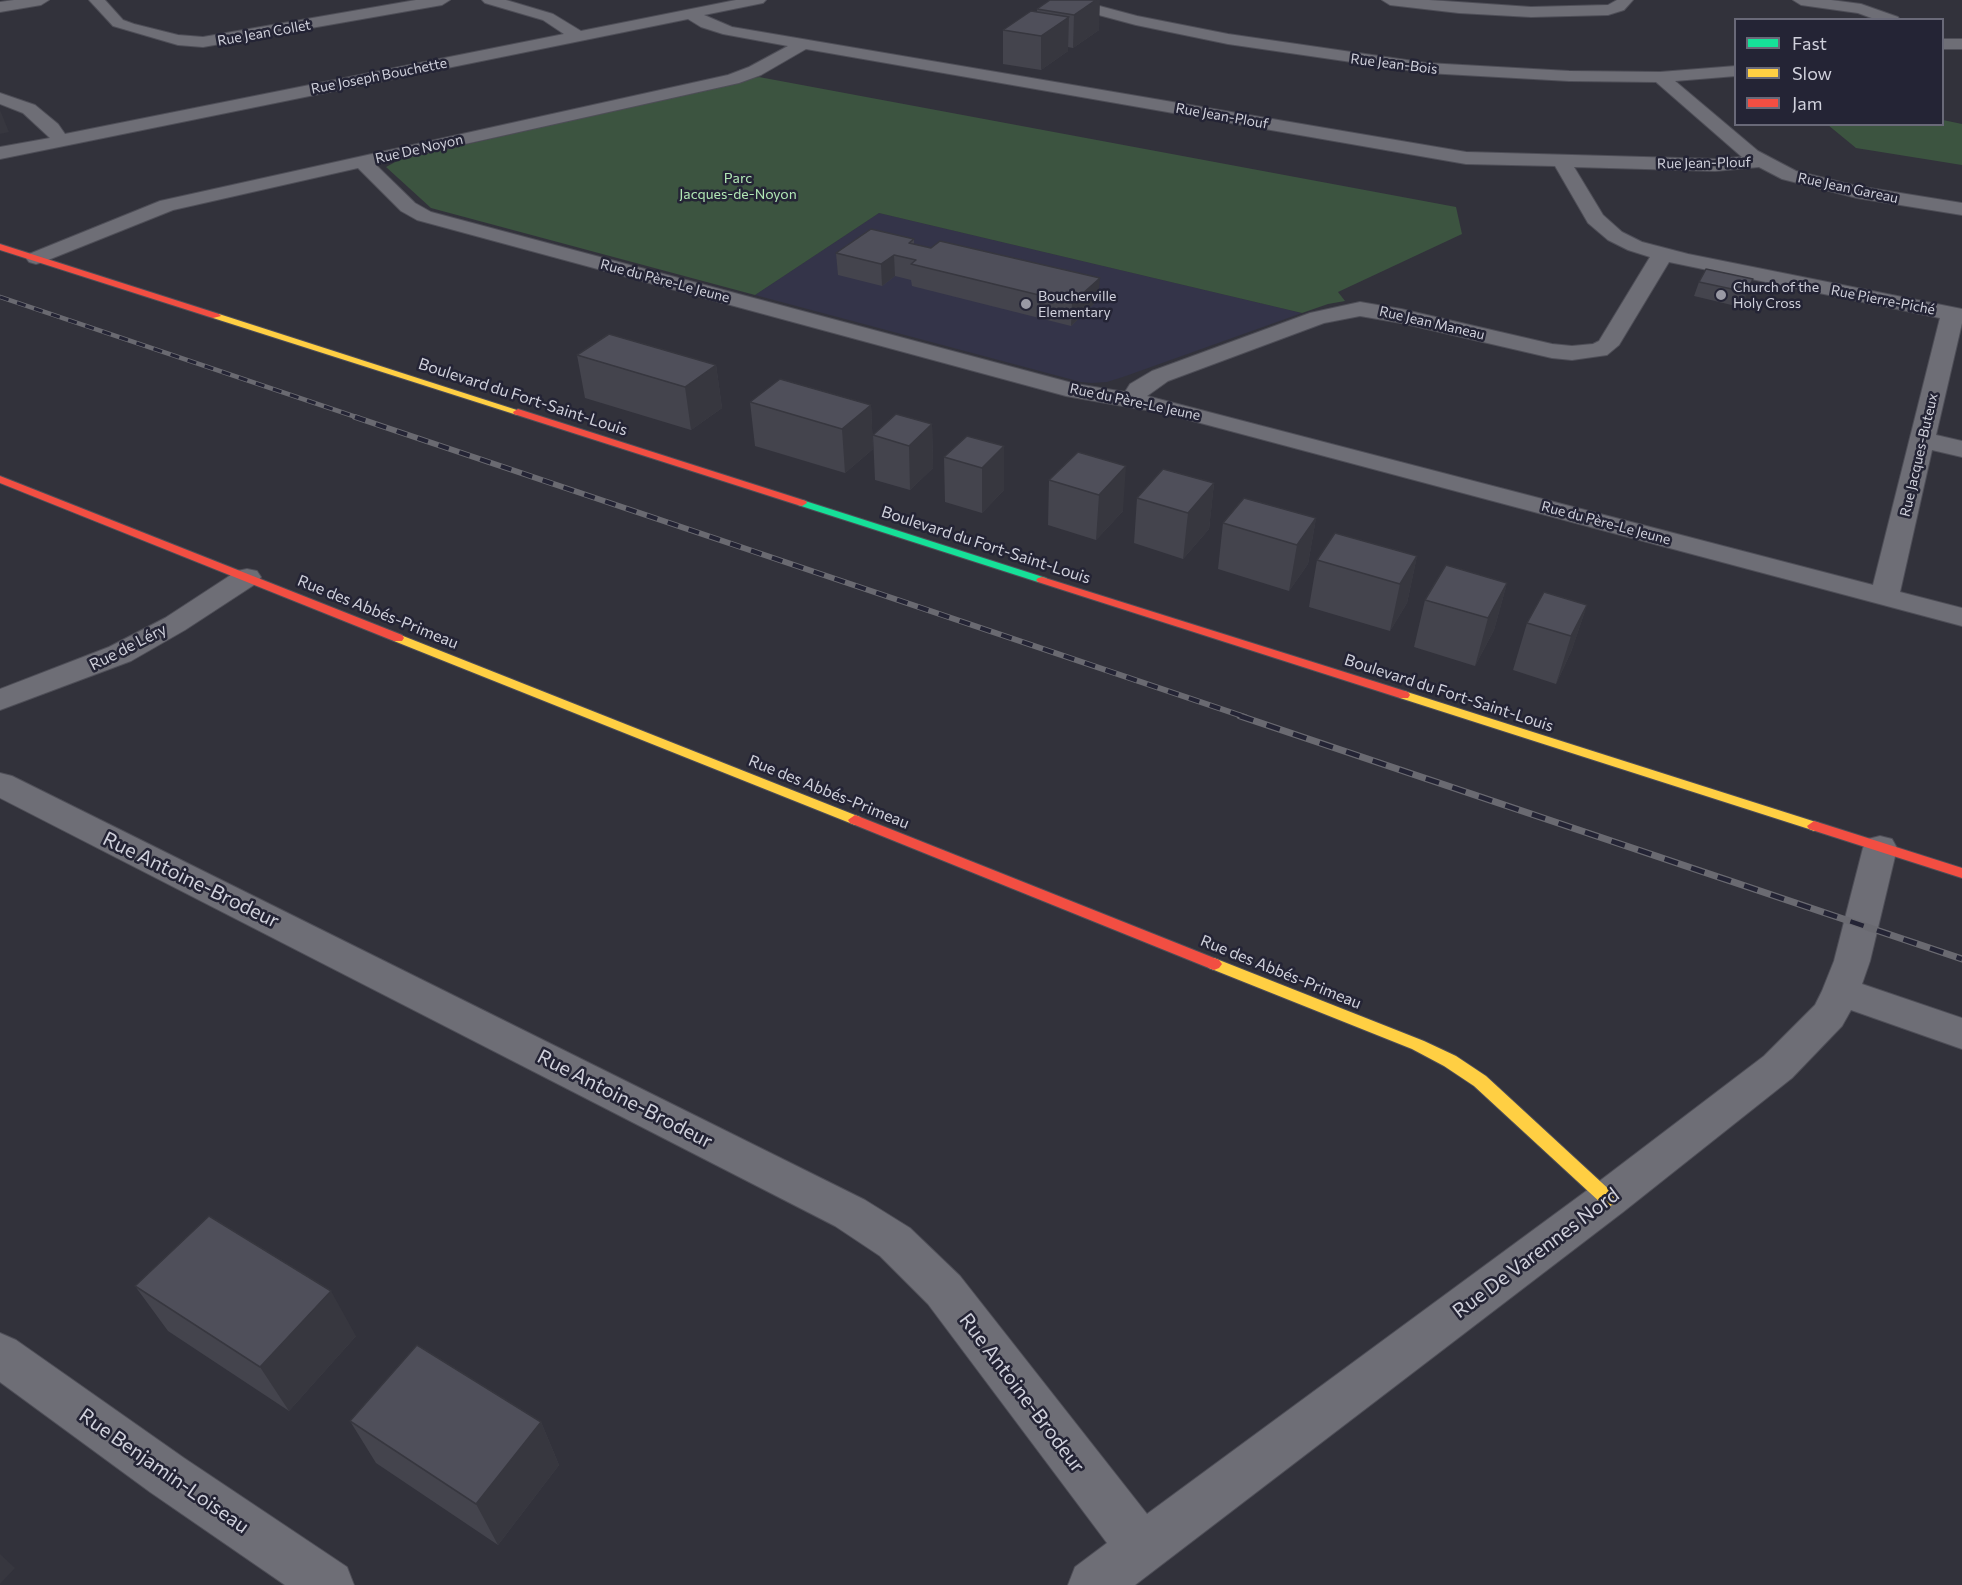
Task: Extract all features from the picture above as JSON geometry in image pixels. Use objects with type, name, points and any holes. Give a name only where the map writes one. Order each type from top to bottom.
[{"type":"street","points":[[0,7],[41,0]]},
{"type":"street","name":"Rue Jean Collet","points":[[97,0],[118,23],[128,27],[185,41],[203,42],[442,0]]},
{"type":"street","points":[[490,0],[548,17],[578,36]]},
{"type":"street","name":"Rue Joseph Bouchette","points":[[0,153],[758,0]]},
{"type":"street","name":"Rue Jean-Bois","points":[[1059,0],[1228,39],[1389,64],[1512,75],[1660,77],[1734,71]]},
{"type":"street","points":[[1096,10],[1120,0]]},
{"type":"street","points":[[1390,0],[1459,8],[1530,12],[1608,10],[1619,7],[1625,0]]},
{"type":"street","points":[[1801,0],[1861,9],[1887,18]]},
{"type":"street","name":"Rue Jean-Plouf","points":[[691,14],[715,28],[1457,157],[1562,162],[1727,165],[1760,161]]},
{"type":"street","name":"Rue De Noyon","points":[[36,258],[167,205],[733,79],[755,71],[804,44]]},
{"type":"street","points":[[1944,44],[1962,44]]},
{"type":"street","name":"Rue Jean Gareau","points":[[1660,77],[1760,161],[1789,175],[1823,185],[1962,209]]},
{"type":"street","points":[[0,98],[29,109],[52,128],[61,141]]},
{"type":"street","name":"Rue du Père-Le Jeune","points":[[362,162],[408,207],[423,216],[1074,391],[1172,408],[1962,618]]},
{"type":"street","name":"Rue Pierre-Piché","points":[[1562,162],[1589,212],[1607,231],[1630,244],[1664,255],[1957,315]]},
{"type":"street","name":"Boulevard du Fort-Saint-Louis","points":[[0,247],[1962,873]]},
{"type":"street","name":"Rue Jean Maneau","points":[[1133,400],[1138,389],[1160,376],[1317,318],[1360,309],[1392,314],[1552,351],[1572,353],[1599,350],[1608,345],[1656,263],[1664,255]]},
{"type":"street","name":"Rue Jacques-Buteux","points":[[1885,597],[1923,440],[1957,315]]},
{"type":"street","points":[[1923,440],[1962,449]]},
{"type":"street","name":"Rue des Abbés-Primeau","points":[[0,479],[1418,1045],[1450,1061],[1480,1081],[1608,1199]]},
{"type":"street","name":"Rue de Léry","points":[[0,700],[120,654],[175,624],[247,577]]},
{"type":"street","name":"Rue Antoine-Brodeur","points":[[0,784],[850,1213],[895,1242],[944,1290],[1142,1548]]},
{"type":"street","name":"Rue De Varennes Nord","points":[[1093,1585],[1608,1199],[1778,1066],[1829,1015],[1841,991],[1852,961],[1880,848]]},
{"type":"street","points":[[1841,991],[1962,1034]]},
{"type":"street","name":"Rue Benjamin-Loiseau","points":[[0,1355],[167,1474],[329,1585]]},
{"type":"shaded area","name":"Boucherville Elementary","points":[[879,213],[1302,313],[1123,377],[1107,382],[1092,383],[1081,382],[755,295]]},
{"type":"green space","name":"Parc Jacques-de-Noyon","points":[[759,77],[1456,207],[1462,234],[1338,292],[1345,301],[1302,313],[879,213],[755,295],[431,208],[386,167],[399,160]]},
{"type":"green space","points":[[1944,120],[1962,124],[1962,165],[1856,148],[1829,126],[1944,126]]},
{"type":"building","points":[[1050,0],[1096,0],[1074,15],[1037,9]]},
{"type":"building","points":[[1031,11],[1069,17],[1041,36],[1003,30]]},
{"type":"building","points":[[871,229],[914,239],[909,243],[931,248],[940,241],[1100,278],[1072,303],[911,264],[916,260],[894,255],[881,264],[836,253]]},
{"type":"building","points":[[1706,269],[1753,279],[1746,292],[1699,282]]},
{"type":"building","points":[[609,334],[716,365],[685,387],[577,355]]},
{"type":"building","points":[[780,379],[871,405],[842,429],[750,402]]},
{"type":"building","points":[[896,414],[932,424],[909,446],[873,435]]},
{"type":"building","points":[[967,436],[1004,446],[982,468],[944,457]]},
{"type":"building","points":[[1078,452],[1126,466],[1099,495],[1049,480]]},
{"type":"building","points":[[1163,469],[1214,483],[1188,513],[1137,498]]},
{"type":"building","points":[[1244,498],[1316,518],[1297,545],[1223,523]]},
{"type":"building","points":[[1335,533],[1417,556],[1400,584],[1317,560]]},
{"type":"building","points":[[1446,565],[1507,583],[1488,618],[1425,600]]},
{"type":"building","points":[[1544,592],[1587,605],[1571,636],[1527,623]]},
{"type":"building","points":[[209,1216],[331,1291],[260,1367],[135,1286]]},
{"type":"building","points":[[417,1345],[541,1422],[476,1504],[350,1421]]},
{"type":"railway","points":[[0,297],[359,418]]},
{"type":"railway","points":[[355,417],[1245,717]]},
{"type":"railway","points":[[1240,716],[1962,959]]},
{"type":"traffic: fast","points":[[802,503],[1042,580]]},
{"type":"traffic: slow","points":[[216,316],[518,412]]},
{"type":"traffic: slow","points":[[398,638],[855,820]]},
{"type":"traffic: slow","points":[[1404,695],[1814,826]]},
{"type":"traffic: slow","points":[[1214,964],[1418,1045],[1450,1061],[1480,1081],[1608,1199]]},
{"type":"traffic: jam","points":[[0,247],[216,316]]},
{"type":"traffic: jam","points":[[518,412],[802,503]]},
{"type":"traffic: jam","points":[[0,479],[398,638]]},
{"type":"traffic: jam","points":[[1042,580],[1404,695]]},
{"type":"traffic: jam","points":[[855,820],[1214,964]]},
{"type":"traffic: jam","points":[[1814,826],[1962,873]]},
{"type":"place","name":"Church of the Holy Cross","points":[[1721,295]]},
{"type":"place","name":"Boucherville Elementary","points":[[1026,304]]}]
